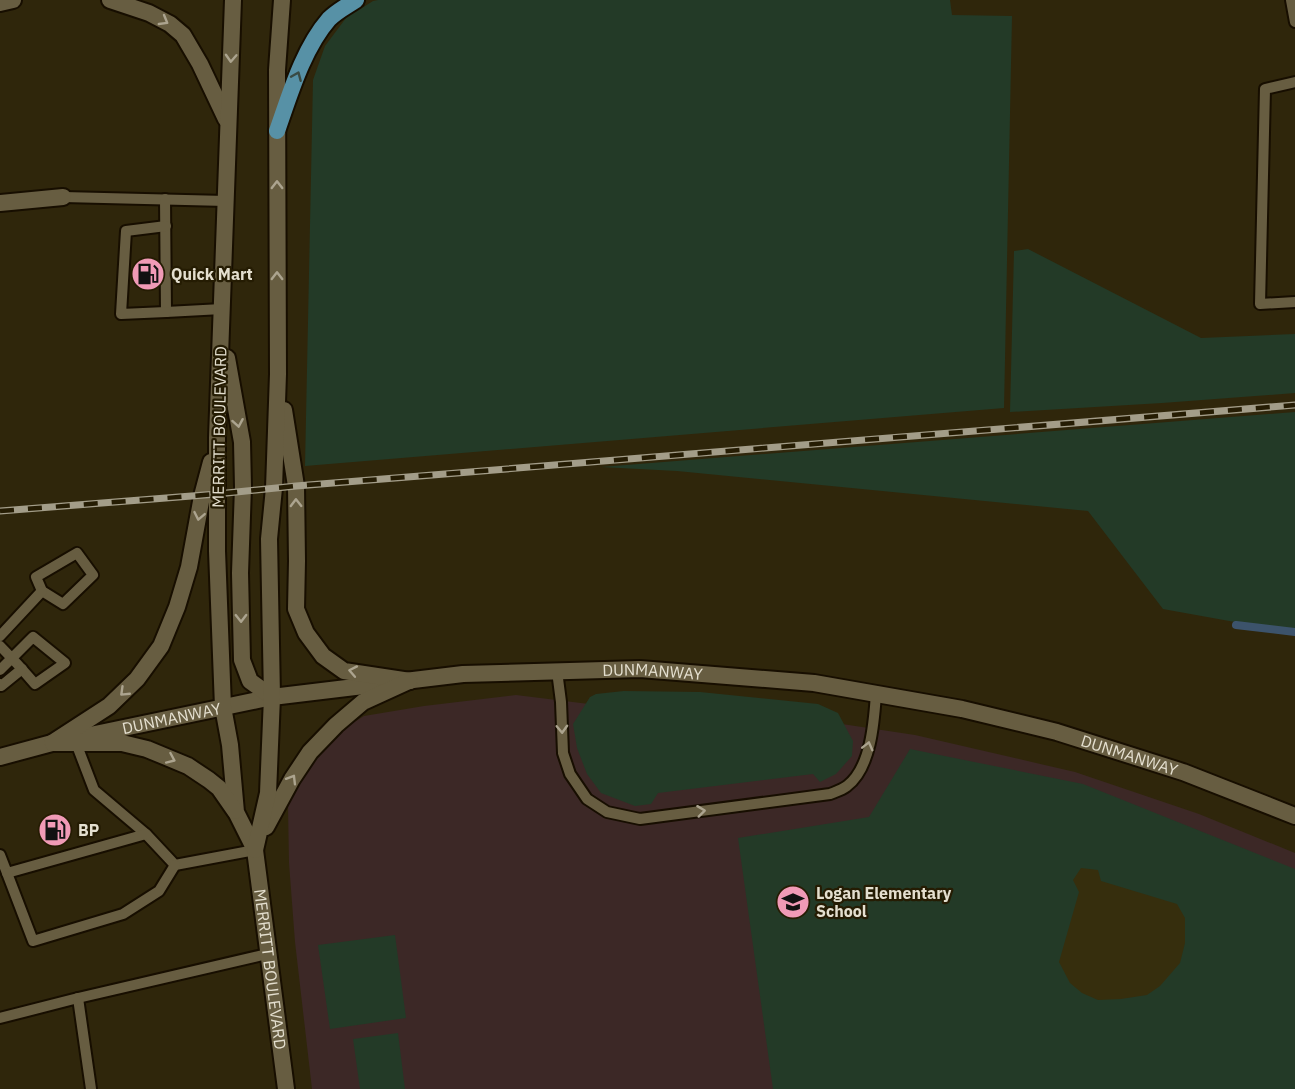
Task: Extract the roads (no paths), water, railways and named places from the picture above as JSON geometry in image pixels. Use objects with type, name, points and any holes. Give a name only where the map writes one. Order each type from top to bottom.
[{"type":"main road","points":[[0,3],[14,0]]},
{"type":"main road","points":[[110,0],[149,13],[183,34],[200,63],[228,123]]},
{"type":"main road","name":"MERRITT BOULEVARD","points":[[233,0],[217,438],[218,551],[223,707],[230,745],[236,812],[255,850]]},
{"type":"main road","name":"MERRITT BOULEVARD","points":[[282,0],[278,54],[277,131],[278,374],[274,488],[269,539],[272,697],[268,793],[255,850],[286,1089]]},
{"type":"main road","points":[[277,131],[297,77],[319,33],[341,9],[356,0]]},
{"type":"main road","points":[[0,203],[63,197]]},
{"type":"main road","points":[[221,316],[242,442],[240,573],[242,660],[250,681],[272,697]]},
{"type":"main road","points":[[278,374],[296,486],[296,609],[304,631],[323,656],[344,670],[410,681]]},
{"type":"main road","points":[[52,743],[109,706],[137,679],[161,646],[177,607],[189,567],[202,496],[217,438]]},
{"type":"main road","name":"DUNMANWAY","points":[[0,757],[52,743],[272,697],[463,674],[640,669],[814,683],[962,709],[1057,732],[1183,772],[1295,816]]},
{"type":"main road","points":[[255,850],[292,779],[310,752],[363,702],[410,681]]},
{"type":"main road","points":[[52,743],[122,743],[147,749],[188,766],[219,788],[236,812]]},
{"type":"lane","points":[[1292,0],[1295,22]]},
{"type":"lane","points":[[1295,82],[1265,89],[1260,303],[1295,302]]},
{"type":"lane","points":[[63,197],[226,201]]},
{"type":"lane","points":[[165,199],[166,312]]},
{"type":"lane","points":[[166,226],[126,231],[121,314],[166,312],[221,316]]},
{"type":"lane","points":[[77,553],[93,575],[63,604],[42,591],[36,577],[77,553]]},
{"type":"lane","points":[[0,636],[42,591]]},
{"type":"lane","points":[[0,646],[12,658],[35,684],[65,663],[33,637],[12,658],[0,670]]},
{"type":"lane","points":[[0,684],[1,686],[22,669]]},
{"type":"lane","points":[[557,671],[563,753],[570,774],[587,798],[607,812],[640,819],[830,794],[847,786],[863,767],[874,723],[876,694]]},
{"type":"lane","points":[[76,743],[94,790],[146,834],[175,865]]},
{"type":"lane","points":[[7,873],[146,834]]},
{"type":"lane","points":[[0,855],[33,941],[123,914],[159,891],[175,865],[255,850]]},
{"type":"lane","points":[[0,1018],[267,954]]},
{"type":"lane","points":[[78,998],[90,1089]]},
{"type":"waterway","points":[[1236,625],[1295,632]]},
{"type":"railway","points":[[0,511],[1295,405]]},
{"type":"place","name":"Quick Mart","points":[[148,274]]},
{"type":"place","name":"BP","points":[[55,830]]},
{"type":"place","name":"Logan Elementary School","points":[[793,902]]}]
